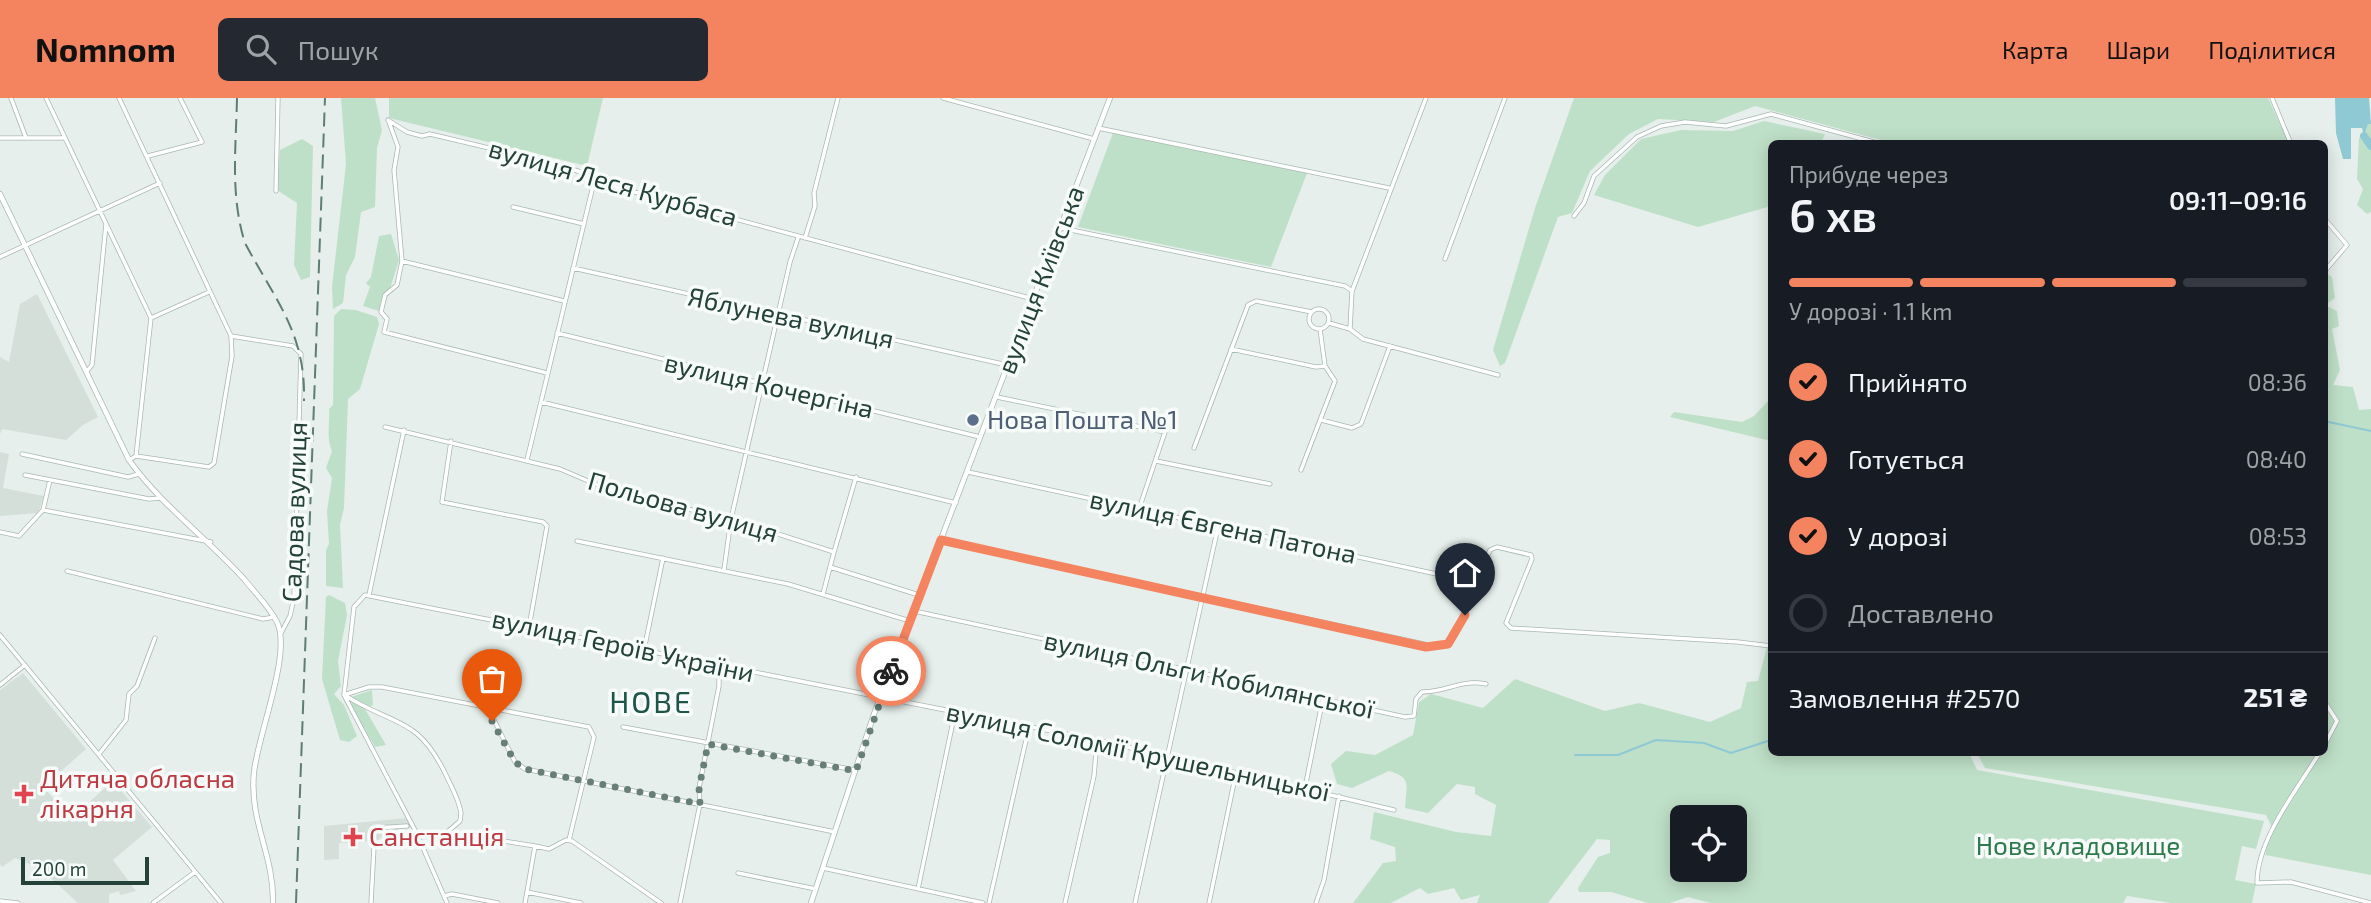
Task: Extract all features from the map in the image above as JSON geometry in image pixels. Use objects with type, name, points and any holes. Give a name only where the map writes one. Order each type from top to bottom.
[{"type":"street","points":[[11,98],[26,139]]},
{"type":"street","points":[[46,98],[151,318],[136,456]]},
{"type":"street","points":[[119,98],[231,335],[232,356],[214,463],[209,467],[136,456],[130,460]]},
{"type":"street","points":[[148,156],[202,142],[180,98]]},
{"type":"street","points":[[276,191],[278,98]]},
{"type":"street","points":[[804,239],[815,206],[814,193],[838,98]]},
{"type":"street","points":[[943,98],[1094,139]]},
{"type":"street","name":"вулиця Київська","points":[[811,903],[881,697],[1110,98]]},
{"type":"street","points":[[1350,329],[1352,292],[1389,188],[1426,98]]},
{"type":"street","points":[[1445,259],[1505,98]]},
{"type":"street","points":[[2272,98],[2289,140]]},
{"type":"street","points":[[1574,216],[1584,203],[1594,176],[1637,136],[1661,126],[1685,122],[1726,126],[1771,114],[1866,140]]},
{"type":"street","name":"вулиця Леся Курбаса","points":[[402,261],[394,170],[398,147],[388,120],[422,136],[430,134],[544,161],[562,168],[584,170],[601,183],[1033,299]]},
{"type":"street","points":[[1098,128],[1389,188]]},
{"type":"street","points":[[0,138],[65,138]]},
{"type":"street","points":[[0,257],[160,183]]},
{"type":"street","points":[[527,460],[592,190],[601,183]]},
{"type":"street","points":[[0,194],[130,460],[161,498],[211,542],[274,617],[281,633]]},
{"type":"street","points":[[513,207],[584,224]]},
{"type":"street","points":[[86,373],[92,365],[106,222]]},
{"type":"street","points":[[2328,223],[2347,245],[2328,267]]},
{"type":"street","points":[[1061,228],[1345,286],[1352,292]]},
{"type":"street","points":[[724,570],[731,519],[799,237]]},
{"type":"street","points":[[547,373],[384,332],[387,319],[382,313],[386,295],[397,285],[402,261],[564,301]]},
{"type":"street","name":"Яблунева вулиця","points":[[573,268],[779,316],[1009,365]]},
{"type":"street","points":[[151,318],[209,292]]},
{"type":"street","points":[[1194,448],[1251,302],[1312,312],[1319,309],[1326,312],[1329,323]]},
{"type":"street","points":[[1312,312],[1310,324],[1320,329]]},
{"type":"street","points":[[1320,329],[1329,323],[1350,329],[1363,339],[1498,375]]},
{"type":"street","points":[[1301,470],[1335,381],[1325,366],[1320,329]]},
{"type":"street","name":"вулиця Кочергіна","points":[[557,333],[982,438]]},
{"type":"street","name":"Садова вулиця","points":[[231,335],[293,346],[301,354],[294,598],[290,617],[281,633],[282,650],[260,740],[252,805],[270,864],[273,903]]},
{"type":"street","points":[[1321,420],[1352,428],[1361,424],[1391,346]]},
{"type":"street","points":[[1231,349],[1316,367],[1325,366]]},
{"type":"street","points":[[997,397],[1165,432],[1139,509]]},
{"type":"street","points":[[541,402],[956,503]]},
{"type":"street","name":"Польова вулиця","points":[[385,428],[451,441],[560,469],[614,492],[731,519],[834,552]]},
{"type":"street","points":[[404,430],[367,595],[354,607],[344,695],[417,834],[447,903]]},
{"type":"street","points":[[451,441],[442,502],[542,522],[547,526],[529,627]]},
{"type":"street","points":[[22,454],[128,477],[140,474]]},
{"type":"street","points":[[1156,461],[1270,484]]},
{"type":"street","name":"вулиця Євгена Патона","points":[[968,472],[1478,583]]},
{"type":"street","points":[[25,475],[149,499],[161,498]]},
{"type":"street","points":[[823,594],[856,477]]},
{"type":"street","points":[[0,531],[19,536],[43,510],[50,480]]},
{"type":"street","points":[[43,510],[211,542]]},
{"type":"street","points":[[1135,903],[1218,527]]},
{"type":"street","points":[[941,540],[1426,647],[1448,644],[1454,637],[1490,550],[1497,547],[1531,555],[1532,559],[1506,623],[1511,628],[1768,646]]},
{"type":"street","points":[[577,541],[724,570],[823,594],[910,621]]},
{"type":"street","points":[[644,650],[663,558]]},
{"type":"street","points":[[830,567],[920,595]]},
{"type":"street","points":[[66,570],[237,614],[263,619],[274,617]]},
{"type":"street","name":"вулиця Героїв України","points":[[367,595],[881,697]]},
{"type":"street","name":"вулиця Ольги Кобилянської","points":[[914,611],[1414,716],[1416,699],[1422,692],[1438,692],[1469,681],[1486,684]]},
{"type":"street","points":[[0,635],[221,903]]},
{"type":"street","points":[[99,754],[126,720],[129,694],[137,686],[155,638]]},
{"type":"street","points":[[680,903],[700,804],[699,788],[719,686],[719,665]]},
{"type":"street","points":[[0,685],[25,666]]},
{"type":"street","points":[[344,695],[377,687],[592,729],[594,737],[569,840]]},
{"type":"street","points":[[344,695],[398,720],[421,735],[433,749],[461,813],[460,821],[445,834]]},
{"type":"street","name":"вулиця Соломії Крушельницької","points":[[881,697],[1097,740],[1394,810]]},
{"type":"street","points":[[1305,788],[1323,698]]},
{"type":"street","points":[[2328,707],[2337,721],[2328,738]]},
{"type":"street","points":[[488,708],[519,766],[836,833]]},
{"type":"street","points":[[918,889],[955,712]]},
{"type":"street","points":[[623,727],[856,771]]},
{"type":"street","points":[[989,903],[1029,727]]},
{"type":"street","points":[[1065,903],[1094,776],[1097,740]]},
{"type":"street","points":[[2318,756],[2267,837],[2259,861],[2257,883],[2291,882],[2371,902]]},
{"type":"street","points":[[1209,903],[1237,773]]},
{"type":"street","points":[[1316,903],[1324,880],[1339,796]]},
{"type":"street","points":[[371,903],[375,828],[407,826]]},
{"type":"street","points":[[417,834],[494,838],[549,849],[569,840]]},
{"type":"street","points":[[569,840],[661,903]]},
{"type":"street","points":[[525,903],[535,846]]},
{"type":"street","points":[[823,868],[984,903]]},
{"type":"street","points":[[153,903],[195,872]]},
{"type":"street","points":[[738,873],[816,889]]},
{"type":"street","points":[[527,892],[581,903]]},
{"type":"street","points":[[444,896],[452,894],[498,903]]},
{"type":"street","points":[[0,901],[19,903]]},
{"type":"shaded area","points":[[37,294],[98,417],[83,425],[66,440],[2,429],[0,434],[0,357],[9,362],[20,304]]},
{"type":"shaded area","points":[[0,452],[9,454],[3,488],[44,496],[38,513],[0,516]]},
{"type":"shaded area","name":"Дитяча обласна лікарня","points":[[23,673],[86,749],[43,787],[71,818],[113,781],[152,827],[113,860],[136,891],[120,895],[119,891],[109,894],[109,903],[78,903],[41,869],[15,858],[2,867],[0,864],[0,690]]},
{"type":"shaded area","name":"Санстанція","points":[[407,818],[412,827],[385,832],[378,841],[339,843],[339,859],[324,860],[324,826]]},
{"type":"green space","points":[[341,98],[375,98],[382,130],[377,148],[375,207],[361,212],[355,257],[346,275],[343,303],[333,309],[332,287],[346,164]]},
{"type":"green space","points":[[389,98],[603,98],[587,166],[389,118]]},
{"type":"green space","points":[[1574,98],[2268,98],[2288,140],[1881,140],[1755,106],[1714,122],[1658,119],[1629,134],[1590,171],[1572,213],[1558,217],[1505,363],[1500,366],[1493,350],[1535,208]]},
{"type":"green space","points":[[1764,121],[1825,134],[1822,140],[1768,140],[1768,207],[1698,227],[1594,195],[1605,175],[1641,139],[1681,130],[1733,131]]},
{"type":"green space","points":[[2368,124],[2371,124],[2371,212],[2367,214],[2357,205],[2363,189],[2357,179],[2359,138],[2364,136]]},
{"type":"green space","points":[[1113,133],[1307,173],[1271,267],[1078,227]]},
{"type":"green space","points":[[302,139],[313,146],[310,277],[301,280],[294,265],[297,203],[277,190],[280,150]]},
{"type":"green space","points":[[391,234],[399,260],[384,308],[379,311],[363,306],[370,287],[366,283],[371,277],[379,236]]},
{"type":"green space","points":[[2328,274],[2332,277],[2335,298],[2328,303]]},
{"type":"green space","points":[[2328,306],[2337,311],[2339,326],[2332,329],[2340,370],[2333,385],[2353,387],[2359,410],[2371,409],[2371,875],[2265,855],[2271,825],[2266,815],[1985,768],[1979,756],[2328,756]]},
{"type":"green space","points":[[341,309],[356,310],[377,317],[379,324],[360,389],[348,399],[344,508],[340,525],[343,588],[326,586],[326,550],[329,544],[327,511],[332,478],[326,468],[332,451],[329,441],[329,409],[333,405],[334,316]]},
{"type":"green space","points":[[1768,401],[1768,440],[1670,417],[1674,412],[1742,422],[1754,416]]},
{"type":"green space","points":[[329,595],[345,603],[347,615],[338,661],[341,686],[334,694],[344,705],[357,736],[349,742],[340,740],[322,679],[326,597]]},
{"type":"green space","name":"Нове кладовище","points":[[1768,643],[1768,756],[1970,756],[1977,770],[2264,821],[2256,849],[2242,846],[2235,880],[2256,884],[2252,903],[2172,903],[2127,896],[2123,903],[1710,903],[1688,897],[1670,903],[1648,903],[1611,892],[1579,892],[1578,888],[1598,857],[1610,853],[1610,840],[1597,839],[1548,903],[1477,903],[1480,895],[1461,900],[1454,888],[1428,894],[1420,888],[1391,903],[1353,903],[1383,863],[1396,861],[1395,847],[1370,839],[1374,812],[1456,832],[1491,836],[1496,805],[1475,794],[1475,787],[1457,784],[1428,813],[1405,808],[1405,780],[1389,771],[1352,788],[1337,784],[1331,764],[1346,751],[1375,755],[1413,735],[1419,702],[1431,694],[1483,708],[1515,679],[1605,711],[1639,703],[1710,722],[1741,708],[1747,682],[1758,681]]},
{"type":"green space","points":[[372,690],[373,705],[365,709],[386,745],[375,747],[352,707],[351,697]]},
{"type":"water","points":[[2335,98],[2369,98],[2371,124],[2368,124],[2364,136],[2362,128],[2351,128],[2351,159],[2343,159],[2336,133]]},
{"type":"waterway","points":[[2364,136],[2371,146]]},
{"type":"waterway","points":[[2328,422],[2371,431]]},
{"type":"waterway","points":[[1575,755],[1618,755],[1656,740],[1704,743],[1731,753],[1768,741]]},
{"type":"railway","points":[[237,98],[235,171],[240,225],[245,243],[294,336],[300,356],[304,401]]},
{"type":"railway","points":[[296,903],[325,98]]},
{"type":"way so far","points":[[492,721],[515,762],[525,769],[700,804],[699,788],[708,744],[856,771],[891,671]]},
{"type":"place","name":"Нова Пошта №1","points":[[973,420]]},
{"type":"place","name":"Дитяча обласна лікарня","points":[[24,794]]},
{"type":"place","name":"Санстанція","points":[[353,837]]},
{"type":"district","name":"НОВЕ","points":[[651,703]]},
{"type":"route","points":[[891,671],[941,540],[957,546],[1426,647],[1448,644],[1465,615]]}]
